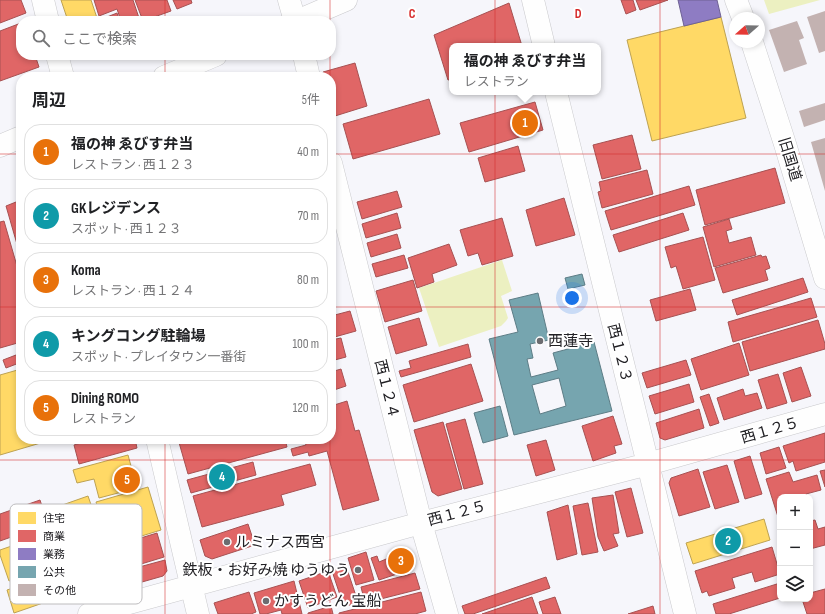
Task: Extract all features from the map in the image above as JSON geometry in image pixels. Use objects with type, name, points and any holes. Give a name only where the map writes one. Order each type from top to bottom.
[{"type":"street","points":[[43,0],[47,16]]},
{"type":"street","points":[[289,0],[294,16]]},
{"type":"street","points":[[308,16],[346,0]]},
{"type":"street","points":[[533,0],[543,43]]},
{"type":"street","points":[[736,0],[741,12]]},
{"type":"street","name":"旧国道","points":[[754,48],[786,144],[825,278]]},
{"type":"street","points":[[58,60],[62,72]]},
{"type":"street","points":[[176,72],[204,60]]},
{"type":"street","points":[[305,60],[308,72]]},
{"type":"street","name":"西１２３","points":[[557,95],[685,614]]},
{"type":"street","points":[[0,146],[16,139]]},
{"type":"street","name":"西１２４","points":[[336,183],[421,523],[447,614]]},
{"type":"street","name":"西１２５","points":[[142,599],[421,523],[648,464],[825,414]]},
{"type":"street","points":[[158,444],[198,614]]},
{"type":"street","name":"西１２５","points":[[89,614],[125,604]]},
{"type":"green space","points":[[764,0],[820,0],[769,14]]},
{"type":"green space","points":[[502,260],[512,291],[501,296],[508,318],[506,321],[501,326],[439,347],[419,288]]},
{"type":"building: 住宅","points":[[61,0],[91,0],[96,16],[66,16]]},
{"type":"building: 住宅","points":[[721,17],[746,118],[652,141],[627,40]]},
{"type":"building: 住宅","points":[[16,370],[16,444],[37,444],[0,455],[0,375]]},
{"type":"building: 住宅","points":[[128,455],[137,488],[99,498],[94,479],[77,483],[73,470]]},
{"type":"building: 住宅","points":[[148,487],[161,530],[142,536],[142,504],[97,504],[96,502]]},
{"type":"building: 住宅","points":[[88,496],[91,504],[65,504]]},
{"type":"building: 住宅","points":[[764,519],[770,540],[693,564],[686,543]]},
{"type":"building: 住宅","points":[[10,547],[9,581],[0,555],[0,550]]},
{"type":"building: 住宅","points":[[10,589],[10,600],[7,590]]},
{"type":"building: 住宅","points":[[11,604],[40,604],[14,613]]},
{"type":"building: 商業","points":[[0,0],[21,0],[26,13],[0,23]]},
{"type":"building: 商業","points":[[94,0],[133,0],[138,16],[119,16],[117,9],[99,16]]},
{"type":"building: 商業","points":[[135,0],[167,0],[171,11],[157,16],[141,16]]},
{"type":"building: 商業","points":[[173,0],[191,0],[192,3],[177,9]]},
{"type":"building: 商業","points":[[621,0],[633,0],[636,10],[626,14]]},
{"type":"building: 商業","points":[[636,0],[668,0],[640,10]]},
{"type":"building: 商業","points":[[509,3],[521,43],[449,43],[448,80],[434,35]]},
{"type":"building: 商業","points":[[117,13],[118,16],[110,16]]},
{"type":"building: 商業","points":[[16,25],[16,60],[37,60],[39,67],[25,72],[16,72],[16,75],[0,81],[0,31]]},
{"type":"building: 商業","points":[[355,63],[367,106],[336,116],[336,72],[323,72]]},
{"type":"building: 商業","points":[[429,99],[440,134],[353,159],[343,124]]},
{"type":"building: 商業","points":[[535,102],[543,130],[469,152],[460,123]]},
{"type":"building: 商業","points":[[632,135],[641,169],[602,179],[593,145]]},
{"type":"building: 商業","points":[[518,146],[525,171],[485,182],[478,158]]},
{"type":"building: 商業","points":[[775,168],[785,203],[705,225],[696,190]]},
{"type":"building: 商業","points":[[647,170],[653,194],[602,208],[598,192],[601,191],[599,182]]},
{"type":"building: 商業","points":[[689,186],[695,205],[611,230],[605,211]]},
{"type":"building: 商業","points":[[397,191],[402,207],[362,219],[357,202]]},
{"type":"building: 商業","points":[[564,198],[575,235],[536,246],[526,210]]},
{"type":"building: 商業","points":[[16,202],[16,241],[6,206]]},
{"type":"building: 商業","points":[[397,213],[401,228],[366,238],[362,224]]},
{"type":"building: 商業","points":[[683,213],[689,230],[619,252],[613,235]]},
{"type":"building: 商業","points":[[502,218],[513,256],[482,265],[478,253],[468,256],[460,230]]},
{"type":"building: 商業","points":[[729,219],[732,229],[726,231],[729,243],[751,237],[756,255],[714,267],[703,227]]},
{"type":"building: 商業","points":[[4,221],[16,263],[16,343],[0,348],[0,222]]},
{"type":"building: 商業","points":[[397,234],[401,248],[371,257],[367,243]]},
{"type":"building: 商業","points":[[703,237],[715,280],[683,289],[676,266],[671,268],[665,247]]},
{"type":"building: 商業","points":[[449,244],[457,265],[432,274],[434,282],[417,288],[408,258]]},
{"type":"building: 商業","points":[[404,255],[408,268],[376,277],[372,264]]},
{"type":"building: 商業","points":[[761,255],[762,257],[766,256],[770,268],[765,270],[768,280],[723,293],[715,268]]},
{"type":"building: 商業","points":[[803,278],[808,292],[737,315],[732,300]]},
{"type":"building: 商業","points":[[413,280],[422,311],[385,322],[376,291]]},
{"type":"building: 商業","points":[[690,289],[696,310],[656,321],[650,300]]},
{"type":"building: 商業","points":[[811,298],[817,317],[733,342],[728,322]]},
{"type":"building: 商業","points":[[350,311],[356,331],[336,337],[336,315]]},
{"type":"building: 商業","points":[[419,318],[427,345],[396,354],[388,327]]},
{"type":"building: 商業","points":[[818,320],[825,349],[750,371],[742,342]]},
{"type":"building: 商業","points":[[341,338],[346,357],[336,360],[336,339]]},
{"type":"building: 商業","points":[[739,343],[749,375],[701,390],[691,359]]},
{"type":"building: 商業","points":[[468,344],[471,357],[401,377],[399,371],[411,368],[409,361]]},
{"type":"building: 商業","points":[[16,355],[16,364],[6,368],[3,360]]},
{"type":"building: 商業","points":[[686,360],[691,375],[647,388],[642,373]]},
{"type":"building: 商業","points":[[471,364],[483,401],[414,422],[403,385]]},
{"type":"building: 商業","points":[[801,367],[811,396],[792,402],[783,373]]},
{"type":"building: 商業","points":[[341,369],[346,386],[336,389],[336,370]]},
{"type":"building: 商業","points":[[778,374],[787,403],[767,409],[758,380]]},
{"type":"building: 商業","points":[[689,384],[694,402],[655,414],[649,396]]},
{"type":"building: 商業","points":[[743,389],[745,396],[757,393],[762,408],[724,420],[717,398]]},
{"type":"building: 商業","points":[[709,394],[719,423],[710,426],[700,397]]},
{"type":"building: 商業","points":[[347,401],[355,431],[359,430],[379,500],[343,510],[327,451],[309,456],[308,452],[293,456],[291,449],[306,444],[336,444],[336,404]]},
{"type":"building: 商業","points":[[699,409],[704,428],[665,440],[660,438],[656,423]]},
{"type":"building: 商業","points":[[613,416],[622,444],[614,446],[616,453],[593,461],[582,426]]},
{"type":"building: 商業","points":[[465,419],[483,484],[464,489],[446,424]]},
{"type":"building: 商業","points":[[443,422],[462,489],[438,496],[432,492],[414,430]]},
{"type":"building: 商業","points":[[825,433],[825,462],[796,471],[793,461],[789,463],[783,446]]},
{"type":"building: 商業","points":[[546,440],[555,470],[536,476],[527,445]]},
{"type":"building: 商業","points":[[136,444],[137,448],[79,464],[74,445]]},
{"type":"building: 商業","points":[[179,444],[286,444],[287,447],[188,474]]},
{"type":"building: 商業","points":[[779,447],[786,468],[766,474],[760,453]]},
{"type":"building: 商業","points":[[750,456],[762,494],[745,499],[734,461]]},
{"type":"building: 商業","points":[[253,462],[256,475],[191,493],[187,480]]},
{"type":"building: 商業","points":[[310,464],[316,485],[281,495],[284,505],[202,527],[193,496]]},
{"type":"building: 商業","points":[[727,465],[739,502],[715,509],[703,472]]},
{"type":"building: 商業","points":[[698,469],[710,507],[679,516],[669,483],[671,478]]},
{"type":"building: 商業","points":[[825,470],[825,487],[820,471]]},
{"type":"building: 商業","points":[[789,472],[793,482],[817,475],[821,490],[806,494],[777,494],[777,514],[766,479]]},
{"type":"building: 商業","points":[[631,488],[643,533],[627,537],[615,492]]},
{"type":"building: 商業","points":[[613,495],[619,533],[613,534],[618,546],[604,551],[598,537],[592,498]]},
{"type":"building: 商業","points":[[40,500],[41,504],[29,504]]},
{"type":"building: 商業","points":[[588,503],[598,552],[582,555],[573,506]]},
{"type":"building: 商業","points":[[568,505],[577,554],[557,560],[547,512]]},
{"type":"building: 商業","points":[[10,510],[10,537],[0,541],[0,514]]},
{"type":"building: 商業","points":[[813,520],[815,520],[818,529],[825,527],[825,545],[813,548],[813,530]]},
{"type":"building: 商業","name":"ルミナス西宮","points":[[248,524],[255,545],[212,559],[205,556],[200,540]]},
{"type":"building: 商業","points":[[157,533],[164,557],[142,564],[142,538]]},
{"type":"building: 商業","points":[[772,547],[777,564],[777,575],[755,582],[752,572],[732,578],[735,588],[709,596],[707,591],[702,593],[695,571]]},
{"type":"building: 商業","points":[[398,550],[406,553],[412,569],[400,573],[393,555],[393,552]]},
{"type":"building: 商業","points":[[366,552],[374,580],[356,585],[348,558]]},
{"type":"building: 商業","points":[[377,556],[379,562],[391,557],[397,574],[379,580],[371,558]]},
{"type":"building: 商業","points":[[165,560],[167,571],[163,576],[142,582],[142,566]]},
{"type":"building: 商業","points":[[346,566],[358,602],[344,607],[332,571]]},
{"type":"building: 商業","points":[[328,571],[337,597],[308,608],[299,581]]},
{"type":"building: 商業","points":[[415,573],[420,589],[365,603],[361,587]]},
{"type":"building: 商業","points":[[546,577],[550,588],[473,614],[465,614],[462,606]]},
{"type":"building: 商業","points":[[294,581],[302,614],[282,614],[281,610],[260,614],[254,593]]},
{"type":"building: 商業","points":[[777,584],[777,599],[729,614],[716,614],[713,604]]},
{"type":"building: 商業","points":[[825,589],[825,614],[807,614],[803,602],[813,602],[813,592]]},
{"type":"building: 商業","points":[[249,592],[256,612],[251,614],[218,614],[214,603]]},
{"type":"building: 商業","points":[[421,592],[426,611],[415,614],[339,614],[339,613]]},
{"type":"building: 商業","points":[[532,597],[538,614],[482,614]]},
{"type":"building: 商業","points":[[555,597],[561,614],[543,614],[539,602]]},
{"type":"building: 商業","points":[[331,606],[333,614],[308,614],[308,613]]},
{"type":"building: 商業","points":[[653,606],[655,614],[628,614]]},
{"type":"building: 業務","points":[[678,0],[717,0],[721,17],[684,26]]},
{"type":"building: 公共","points":[[582,274],[585,285],[568,289],[565,278]]},
{"type":"building: 公共","points":[[538,293],[549,340],[530,344],[533,358],[527,359],[531,377],[558,370],[553,353],[594,342],[612,411],[514,435],[489,339],[518,332],[509,300]],"holes":[[[559,378],[566,406],[540,414],[532,385]]]},
{"type":"building: 公共","points":[[500,406],[508,436],[483,443],[474,413]]},
{"type":"building: その他","points":[[825,11],[825,51],[819,53],[807,17]]},
{"type":"building: その他","points":[[797,21],[804,38],[799,40],[807,64],[784,72],[769,30]]},
{"type":"building: その他","points":[[825,103],[825,120],[804,127],[799,111]]},
{"type":"building: その他","points":[[825,138],[825,191],[811,142]]},
{"type":"place","name":"福の神 ゑびす弁当","points":[[525,123]]},
{"type":"place","name":"西蓮寺","points":[[540,341]]},
{"type":"place","name":"キングコング駐輪場","points":[[222,477]]},
{"type":"place","name":"Dining ROMO","points":[[127,480]]},
{"type":"place","name":"GKレジデンス","points":[[728,541]]},
{"type":"place","name":"ルミナス西宮","points":[[227,542]]},
{"type":"place","name":"Koma","points":[[401,561]]},
{"type":"place","name":"鉄板・お好み焼 ゆうゆう","points":[[358,570]]},
{"type":"place","name":"かすうどん 宝船","points":[[266,601]]}]
